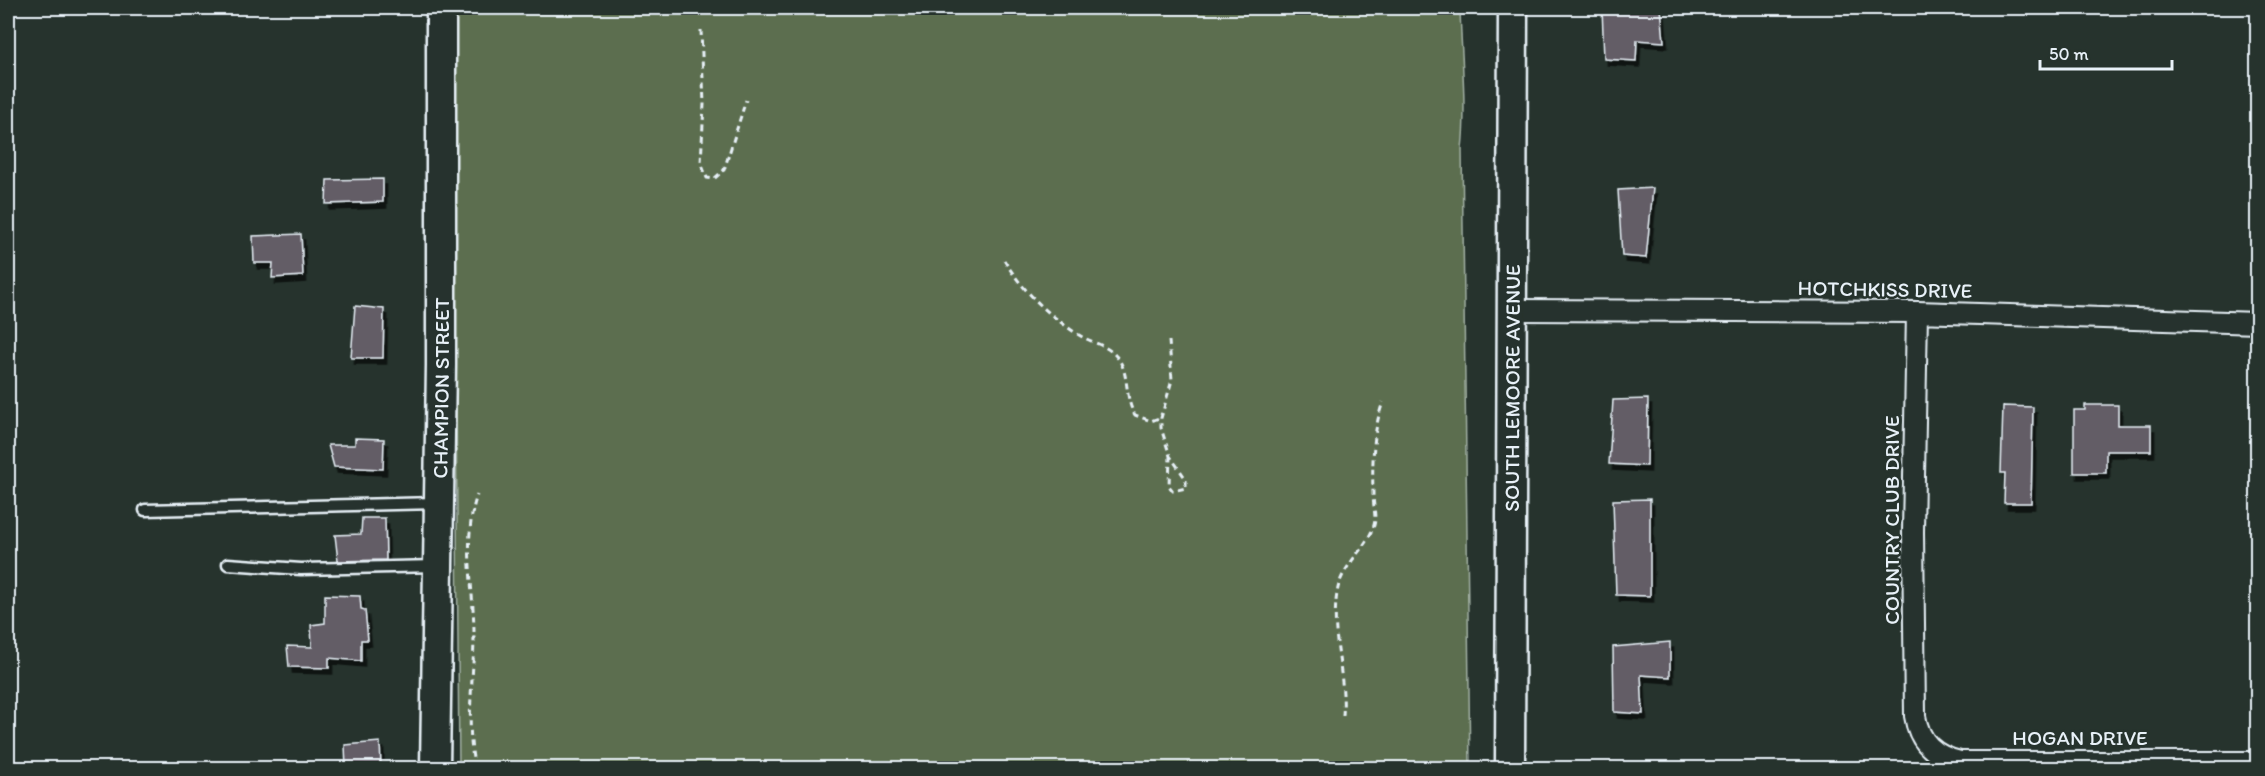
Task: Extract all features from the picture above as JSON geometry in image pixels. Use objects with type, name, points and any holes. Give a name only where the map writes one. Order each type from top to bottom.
[{"type":"street","name":"CHAMPION STREET","points":[[435,768],[441,365],[441,8]]},
{"type":"street","name":"SOUTH LEMOORE AVENUE","points":[[1510,768],[1513,8]]},
{"type":"street","name":"HOTCHKISS DRIVE","points":[[1511,310],[1917,312],[2258,323]]},
{"type":"street","name":"COUNTRY CLUB DRIVE","points":[[1917,312],[1913,532],[1917,728]]},
{"type":"street","name":"HOGAN DRIVE","points":[[1917,728],[1921,738],[1936,753],[1960,762],[2258,762]]},
{"type":"lane","points":[[145,510],[438,503]]},
{"type":"lane","points":[[228,564],[301,568],[437,566]]},
{"type":"path","points":[[701,30],[704,104],[701,163],[707,178],[714,179],[724,170],[746,100]]},
{"type":"path","points":[[1004,261],[1033,299],[1077,334],[1116,356],[1125,376],[1130,406],[1137,417],[1156,425],[1162,433],[1172,467],[1168,483],[1173,491],[1181,491],[1186,488],[1186,479],[1170,456]]},
{"type":"path","points":[[1162,433],[1162,413],[1172,380],[1169,341]]},
{"type":"path","points":[[1343,716],[1343,682],[1335,604],[1346,567],[1366,539],[1375,521],[1375,447],[1377,424],[1383,402]]},
{"type":"path","points":[[1147,421],[1157,419],[1162,413]]},
{"type":"path","points":[[475,768],[471,743],[474,625],[471,531],[477,495]]},
{"type":"green space","points":[[453,8],[1460,8],[1464,96],[1462,149],[1470,768],[459,768]]},
{"type":"building","points":[[1602,8],[1661,8],[1664,42],[1637,40],[1636,61],[1604,59]]},
{"type":"building","points":[[383,179],[383,202],[326,204],[327,180]]},
{"type":"building","points":[[1653,188],[1646,258],[1622,256],[1618,190]]},
{"type":"building","points":[[301,234],[303,276],[272,278],[273,263],[254,263],[253,236]]},
{"type":"building","points":[[355,306],[384,309],[383,358],[351,358]]},
{"type":"building","points":[[1648,399],[1647,466],[1609,464],[1613,400]]},
{"type":"building","points":[[2085,405],[2118,405],[2118,425],[2151,425],[2151,451],[2106,451],[2106,473],[2074,473],[2074,410],[2085,410]]},
{"type":"building","points":[[2003,406],[2033,407],[2031,503],[2004,503],[2005,473],[2001,473]]},
{"type":"building","points":[[355,438],[384,439],[383,469],[334,467],[328,445],[355,445]]},
{"type":"building","points":[[1650,499],[1650,596],[1616,595],[1613,500]]},
{"type":"building","points":[[362,518],[385,518],[386,560],[338,561],[335,535],[361,534]]},
{"type":"building","points":[[325,595],[360,596],[361,609],[365,610],[368,640],[361,640],[361,661],[329,658],[329,668],[289,667],[287,646],[312,647],[311,625],[325,623]]},
{"type":"building","points":[[1670,642],[1670,677],[1641,675],[1643,714],[1614,712],[1613,647]]},
{"type":"building","points":[[380,742],[381,768],[346,768],[345,745]]}]
